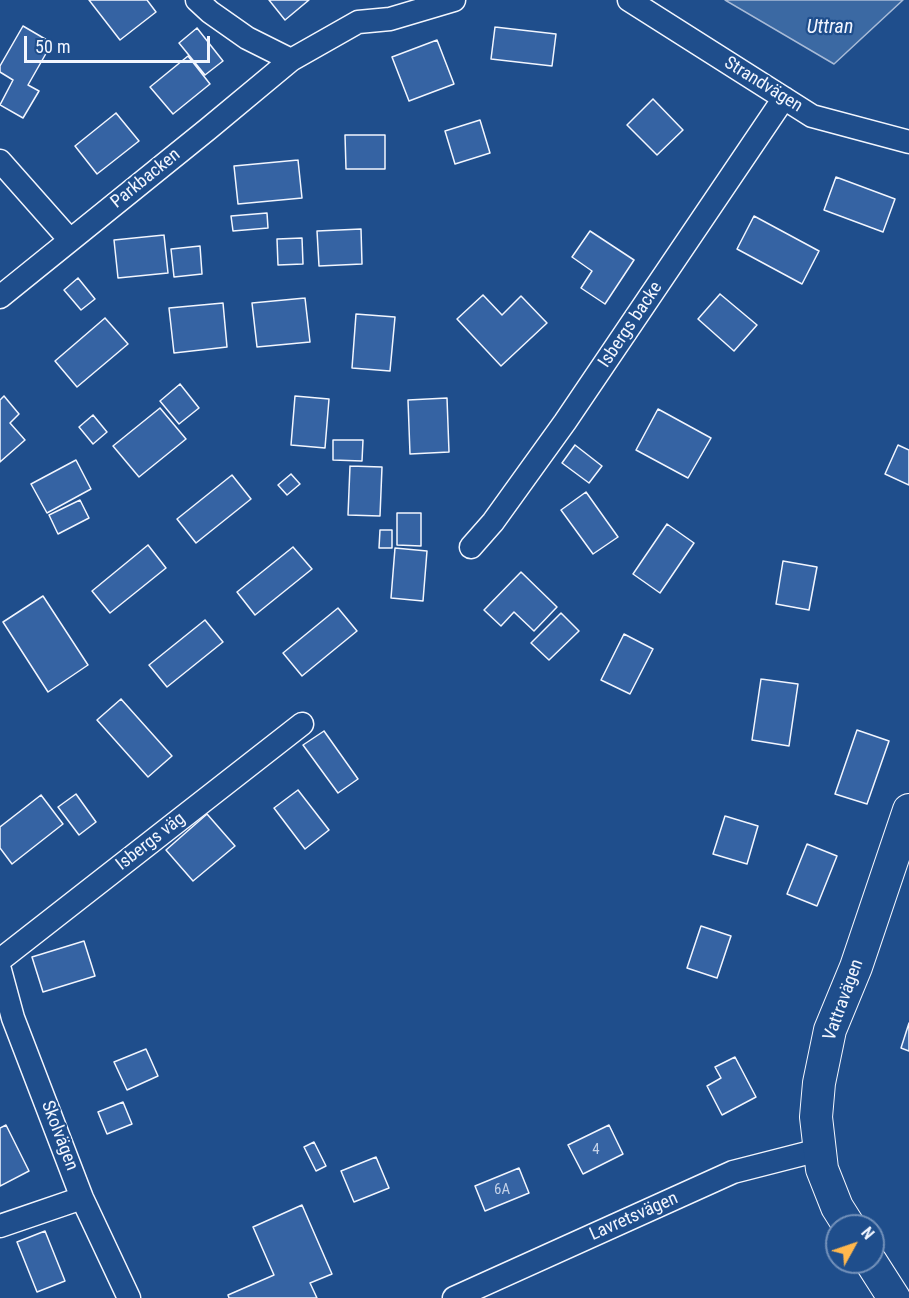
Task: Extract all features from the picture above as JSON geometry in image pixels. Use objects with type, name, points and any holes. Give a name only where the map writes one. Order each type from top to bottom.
[{"type":"street","points":[[197,0],[247,38],[291,60]]},
{"type":"street","name":"Parkbacken","points":[[0,297],[291,60],[358,22],[390,18],[454,0]]},
{"type":"street","name":"Strandvägen","points":[[629,0],[812,116],[909,142]]},
{"type":"street","name":"Isbergs backe","points":[[471,547],[493,522],[565,422],[784,98]]},
{"type":"street","points":[[0,161],[70,240]]},
{"type":"street","name":"Isbergs väg","points":[[0,960],[302,724]]},
{"type":"street","name":"Vattravägen","points":[[841,1214],[822,1169],[816,1118],[819,1083],[830,1030],[856,967],[909,810]]},
{"type":"street","name":"Skolvägen","points":[[0,970],[14,1018],[82,1198],[129,1298]]},
{"type":"street","name":"Lavretsvägen","points":[[454,1298],[733,1172],[819,1150]]},
{"type":"street","points":[[0,1226],[82,1198]]},
{"type":"street","points":[[879,1274],[894,1298]]},
{"type":"water","name":"Uttran","points":[[725,0],[903,0],[834,64]]},
{"type":"building","points":[[89,0],[147,0],[156,12],[120,40]]},
{"type":"building","points":[[269,0],[309,0],[285,20]]},
{"type":"building","points":[[23,26],[52,43],[28,85],[39,91],[23,118],[0,105],[13,80],[0,72],[0,66]]},
{"type":"building","points":[[495,27],[556,34],[552,66],[491,59]]},
{"type":"building","points":[[197,28],[223,61],[205,75],[179,43]]},
{"type":"building","points":[[437,40],[454,84],[409,101],[392,57]]},
{"type":"building","points":[[188,56],[210,84],[173,114],[150,87]]},
{"type":"building","points":[[653,99],[683,130],[657,155],[627,125]]},
{"type":"building","points":[[116,113],[139,141],[97,174],[75,146]]},
{"type":"building","points":[[480,120],[490,153],[455,164],[445,131]]},
{"type":"building","points":[[345,135],[385,135],[385,169],[346,169]]},
{"type":"building","points":[[298,160],[302,198],[238,204],[234,166]]},
{"type":"building","points":[[836,177],[895,199],[883,232],[824,210]]},
{"type":"building","points":[[267,213],[268,228],[233,231],[231,216]]},
{"type":"building","points":[[754,216],[819,251],[802,284],[737,249]]},
{"type":"building","points":[[361,229],[362,264],[319,266],[317,231]]},
{"type":"building","points":[[590,231],[634,260],[605,304],[581,288],[592,271],[572,257]]},
{"type":"building","points":[[164,235],[168,273],[118,278],[114,240]]},
{"type":"building","points":[[302,238],[303,264],[278,265],[277,239]]},
{"type":"building","points":[[200,246],[202,274],[174,277],[171,249]]},
{"type":"building","points":[[78,278],[95,299],[81,310],[64,290]]},
{"type":"building","points":[[720,294],[757,325],[734,351],[698,319]]},
{"type":"building","points":[[483,295],[502,315],[521,296],[547,323],[501,366],[457,319]]},
{"type":"building","points":[[305,298],[310,342],[257,347],[252,303]]},
{"type":"building","points":[[223,303],[227,347],[174,353],[169,308]]},
{"type":"building","points":[[356,314],[395,317],[390,371],[352,368]]},
{"type":"building","points":[[105,318],[128,344],[77,387],[55,361]]},
{"type":"building","points":[[180,384],[199,408],[179,424],[160,401]]},
{"type":"building","points":[[4,396],[19,414],[10,423],[25,440],[0,462],[0,400]]},
{"type":"building","points":[[295,396],[329,399],[325,448],[291,445]]},
{"type":"building","points":[[447,398],[449,452],[410,454],[408,400]]},
{"type":"building","points":[[160,408],[186,439],[139,477],[113,446]]},
{"type":"building","points":[[658,409],[711,438],[688,478],[636,450]]},
{"type":"building","points":[[93,415],[107,432],[93,444],[79,427]]},
{"type":"building","points":[[333,440],[363,440],[362,461],[333,460]]},
{"type":"building","points":[[575,445],[602,466],[589,483],[562,463]]},
{"type":"building","points":[[898,445],[909,450],[909,485],[885,474]]},
{"type":"building","points":[[76,460],[91,489],[47,513],[31,484]]},
{"type":"building","points":[[350,466],[382,467],[380,516],[348,515]]},
{"type":"building","points":[[291,474],[300,484],[287,495],[278,485]]},
{"type":"building","points":[[232,475],[251,499],[196,543],[177,519]]},
{"type":"building","points":[[586,492],[618,537],[593,554],[561,510]]},
{"type":"building","points":[[80,500],[89,518],[58,534],[49,515]]},
{"type":"building","points":[[397,513],[421,513],[421,546],[397,545]]},
{"type":"building","points":[[667,524],[694,543],[660,593],[633,574]]},
{"type":"building","points":[[380,530],[392,530],[392,548],[379,548]]},
{"type":"building","points":[[148,545],[166,568],[110,613],[92,591]]},
{"type":"building","points":[[293,547],[312,569],[255,615],[237,592]]},
{"type":"building","points":[[395,548],[427,551],[423,601],[391,598]]},
{"type":"building","points":[[783,561],[817,567],[809,610],[776,604]]},
{"type":"building","points":[[521,572],[557,607],[534,631],[514,612],[501,626],[484,610]]},
{"type":"building","points":[[43,596],[88,665],[48,692],[3,622]]},
{"type":"building","points":[[338,608],[357,631],[302,676],[283,653]]},
{"type":"building","points":[[561,613],[579,631],[549,660],[531,643]]},
{"type":"building","points":[[205,620],[223,642],[167,687],[149,665]]},
{"type":"building","points":[[624,634],[653,649],[630,694],[601,680]]},
{"type":"building","points":[[761,679],[798,684],[789,746],[752,740]]},
{"type":"building","points":[[121,699],[172,756],[148,777],[97,720]]},
{"type":"building","points":[[857,730],[889,741],[867,804],[835,794]]},
{"type":"building","points":[[324,731],[358,779],[338,793],[303,745]]},
{"type":"building","points":[[298,790],[329,830],[305,849],[274,808]]},
{"type":"building","points":[[76,794],[96,822],[79,835],[58,807]]},
{"type":"building","points":[[41,795],[63,824],[12,864],[0,848],[0,827]]},
{"type":"building","points":[[207,814],[235,846],[193,881],[166,850]]},
{"type":"building","points":[[725,816],[758,826],[747,864],[713,854]]},
{"type":"building","points":[[807,844],[837,856],[817,906],[787,894]]},
{"type":"building","points":[[701,926],[731,936],[717,978],[687,968]]},
{"type":"building","points":[[84,941],[95,976],[43,992],[32,957]]},
{"type":"building","points":[[909,1023],[909,1051],[901,1048]]},
{"type":"building","points":[[146,1049],[158,1076],[127,1090],[114,1062]]},
{"type":"building","points":[[735,1057],[756,1097],[722,1115],[707,1086],[721,1078],[715,1067]]},
{"type":"building","points":[[123,1102],[132,1124],[107,1134],[98,1112]]},
{"type":"building","points":[[6,1125],[29,1171],[0,1186],[0,1128]]},
{"type":"building","points":[[609,1125],[623,1154],[583,1174],[568,1145]]},
{"type":"building","points":[[314,1142],[326,1166],[316,1171],[304,1147]]},
{"type":"building","points":[[376,1157],[389,1188],[354,1202],[341,1171]]},
{"type":"building","points":[[519,1168],[529,1193],[485,1211],[475,1186]]},
{"type":"building","points":[[302,1205],[332,1274],[310,1283],[317,1298],[229,1298],[228,1295],[274,1275],[253,1227]]},
{"type":"building","points":[[45,1231],[65,1281],[37,1292],[17,1242]]}]
